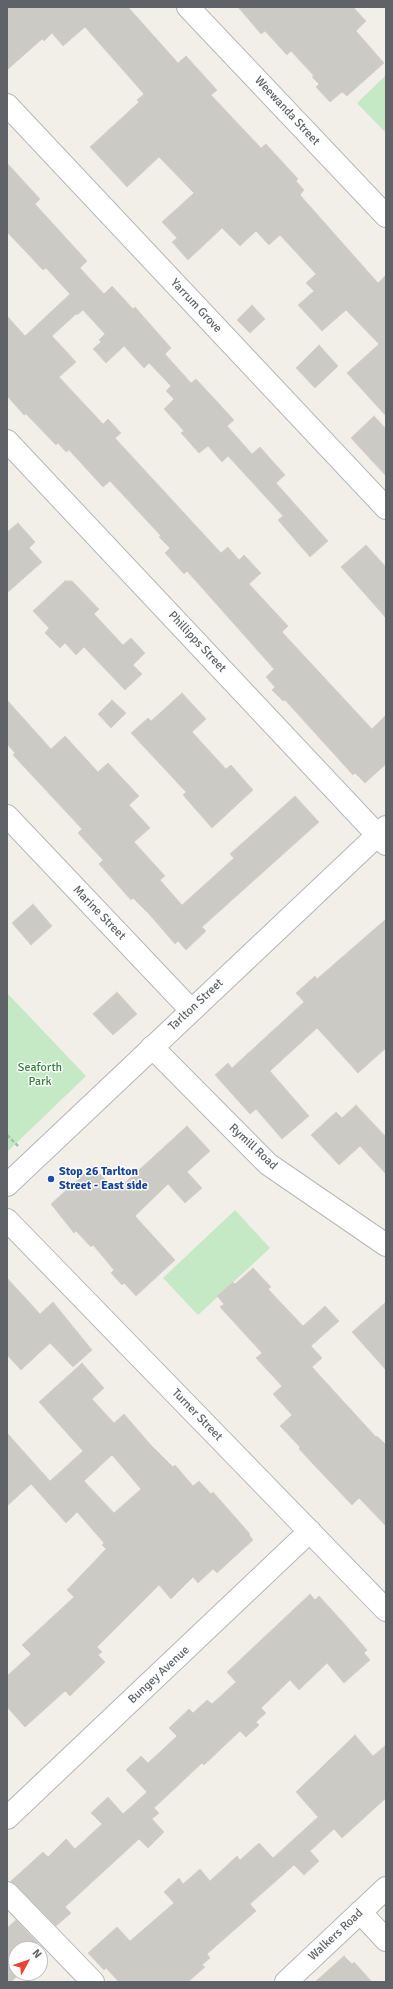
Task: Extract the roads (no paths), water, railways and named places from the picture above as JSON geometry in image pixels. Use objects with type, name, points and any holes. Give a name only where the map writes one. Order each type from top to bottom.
[{"type":"street","name":"Weewanda Street","points":[[200,11],[386,216]]},
{"type":"street","name":"Yarrum Grove","points":[[7,104],[386,508]]},
{"type":"street","name":"Phillipps Street","points":[[7,442],[383,835]]},
{"type":"street","name":"Marine Street","points":[[7,816],[191,1010]]},
{"type":"street","name":"Tarlton Street","points":[[7,1185],[191,1010],[383,835]]},
{"type":"street","name":"Rymill Road","points":[[152,1048],[268,1164],[386,1245]]},
{"type":"street","name":"Turner Street","points":[[7,1220],[386,1610]]},
{"type":"street","name":"Bungey Avenue","points":[[7,1818],[310,1531]]},
{"type":"street","name":"Walkers Road","points":[[286,1982],[386,1888]]},
{"type":"street","points":[[7,1893],[94,1982]]},
{"type":"street","points":[[360,1912],[386,1940]]},
{"type":"place","name":"Stop 26 Tarlton Street - East side","points":[[51,1179]]},
{"type":"park label","name":"Seaforth Park","points":[[40,1075]]}]
